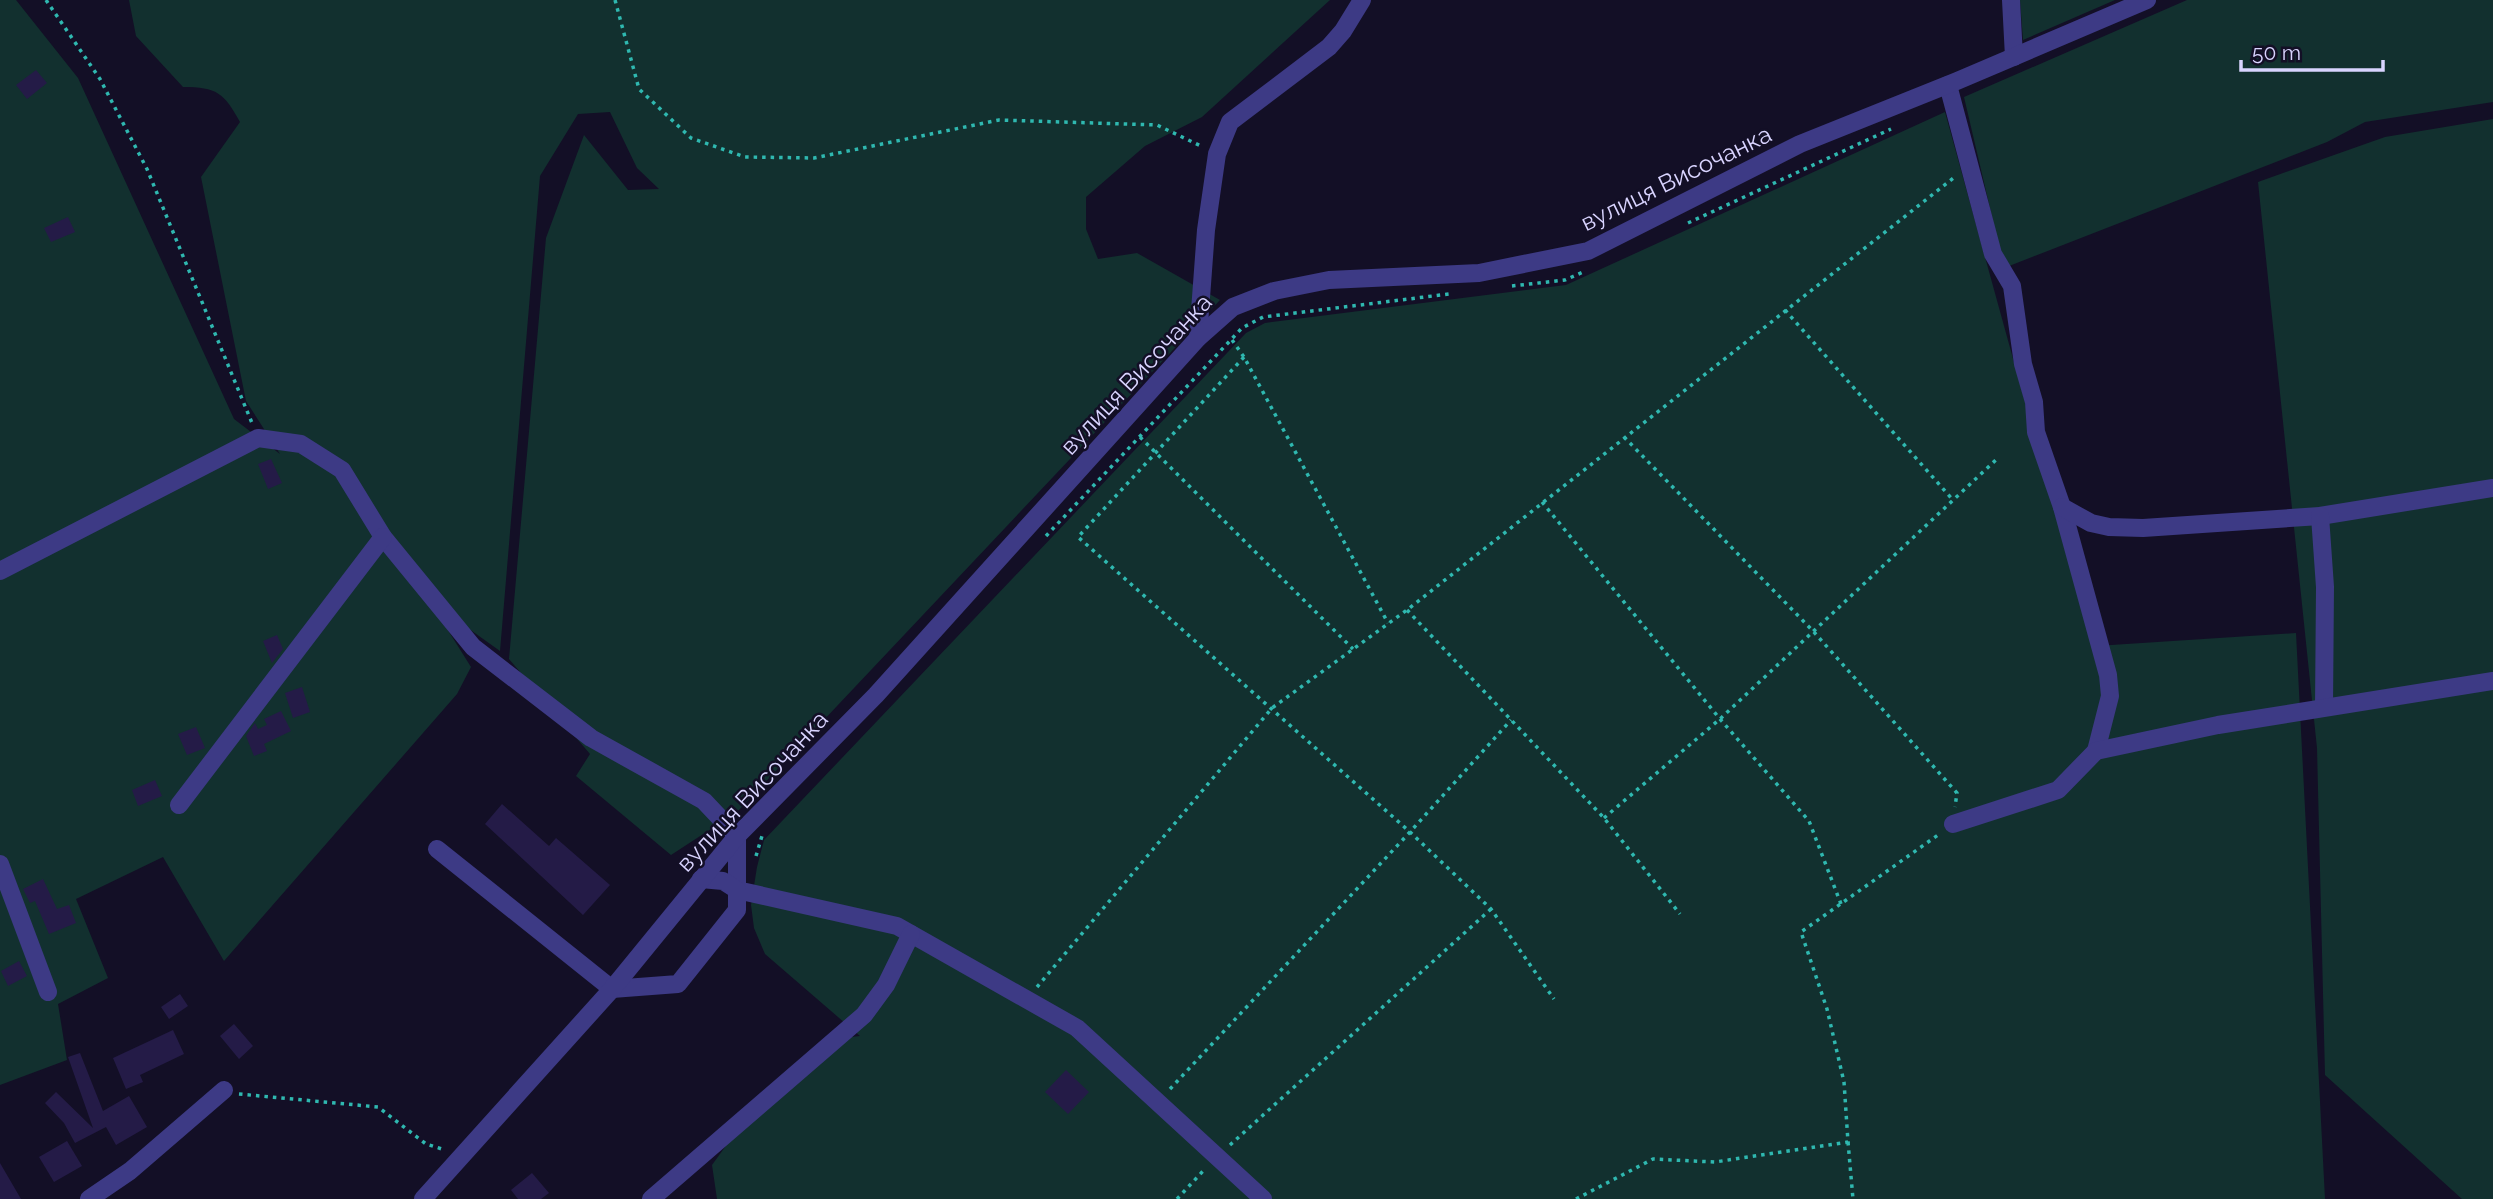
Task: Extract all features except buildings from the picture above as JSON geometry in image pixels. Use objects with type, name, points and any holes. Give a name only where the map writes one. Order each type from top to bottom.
[{"type":"street","points":[[1198,338],[1206,230],[1217,154],[1230,122],[1329,47],[1343,31],[1362,0]]},
{"type":"street","points":[[2011,0],[2014,57]]},
{"type":"street","name":"вулиця Височанка","points":[[423,1199],[612,989],[737,836],[876,695],[1198,338],[1233,307],[1274,290],[1329,280],[1479,273],[1588,250],[1800,144],[1948,85],[2147,0]]},
{"type":"street","points":[[1948,85],[1993,254],[2012,286],[2023,364],[2034,402],[2036,432],[2062,507],[2108,675],[2110,696],[2096,751],[2058,790],[1953,824]]},
{"type":"street","points":[[0,570],[258,438],[301,444],[342,470],[383,537],[473,647],[591,738],[704,801],[737,836],[743,891],[737,910],[678,984],[612,989],[437,849]]},
{"type":"street","points":[[2062,507],[2091,523],[2109,527],[2143,528],[2320,516],[2493,488]]},
{"type":"street","points":[[2320,516],[2325,587],[2325,707]]},
{"type":"street","points":[[178,805],[383,537]]},
{"type":"street","points":[[2096,751],[2218,725],[2493,681]]},
{"type":"street","points":[[0,864],[48,992]]},
{"type":"street","points":[[701,879],[723,881],[743,891],[897,926],[1077,1027],[1263,1199]]},
{"type":"street","points":[[651,1199],[863,1015],[886,985],[911,934]]},
{"type":"street","points":[[89,1199],[130,1171],[224,1090]]},
{"type":"path","points":[[46,0],[100,79],[147,169],[258,438]]},
{"type":"path","points":[[615,0],[639,89],[691,138],[745,157],[814,158],[999,120],[1157,125],[1217,154]]},
{"type":"path","points":[[1677,228],[1903,124]]},
{"type":"path","points":[[1027,999],[1272,708],[1407,610],[1970,165]]},
{"type":"path","points":[[1510,287],[1565,280],[1590,268]]},
{"type":"path","points":[[1045,537],[1242,328],[1263,317],[1455,294]]},
{"type":"path","points":[[1785,310],[1953,500]]},
{"type":"path","points":[[1232,340],[1244,357],[1388,624]]},
{"type":"path","points":[[1244,357],[1078,537],[1410,832],[1491,909],[1554,999]]},
{"type":"path","points":[[1140,437],[1353,649]]},
{"type":"path","points":[[1623,437],[1813,631],[1957,793],[1953,824],[1801,932],[1830,1021],[1844,1082],[1853,1199]]},
{"type":"path","points":[[1604,818],[1720,719],[1999,457]]},
{"type":"path","points":[[1542,502],[1720,719],[1809,821],[1841,905]]},
{"type":"path","points":[[1407,610],[1604,818],[1680,914]]},
{"type":"path","points":[[1159,1101],[1511,720]]},
{"type":"path","points":[[743,891],[761,837],[771,827]]},
{"type":"path","points":[[1177,1199],[1217,1156],[1491,909]]},
{"type":"path","points":[[224,1090],[247,1096],[378,1107],[426,1144],[462,1155]]},
{"type":"path","points":[[1576,1199],[1653,1159],[1714,1162],[1848,1142]]},
{"type":"green space","points":[[0,0],[16,0],[78,78],[234,419],[280,454],[246,401],[201,177],[240,122],[224,98],[212,90],[183,87],[136,36],[129,0],[1330,0],[1202,117],[1145,146],[1086,197],[1086,229],[1098,259],[1137,253],[1220,300],[737,812],[671,855],[576,776],[590,754],[509,659],[546,238],[584,135],[628,190],[659,189],[637,168],[610,112],[578,114],[540,176],[500,651],[458,621],[392,541],[471,667],[457,694],[224,961],[163,857],[76,899],[108,978],[58,1004],[67,1060],[0,1085]]},
{"type":"green space","points":[[2020,0],[2115,0],[2023,40]]},
{"type":"green space","points":[[2187,0],[2493,0],[2493,102],[2365,122],[2327,142],[2004,268],[1964,97]]},
{"type":"green space","points":[[1945,112],[2073,576],[2096,646],[2296,633],[2325,1199],[717,1199],[712,1165],[733,1136],[842,1038],[860,1036],[765,954],[754,928],[751,905],[764,840],[1246,333],[1265,323],[1566,285]]},
{"type":"green space","points":[[2493,119],[2493,1199],[2462,1199],[2325,1075],[2317,748],[2258,182],[2385,137]]}]
